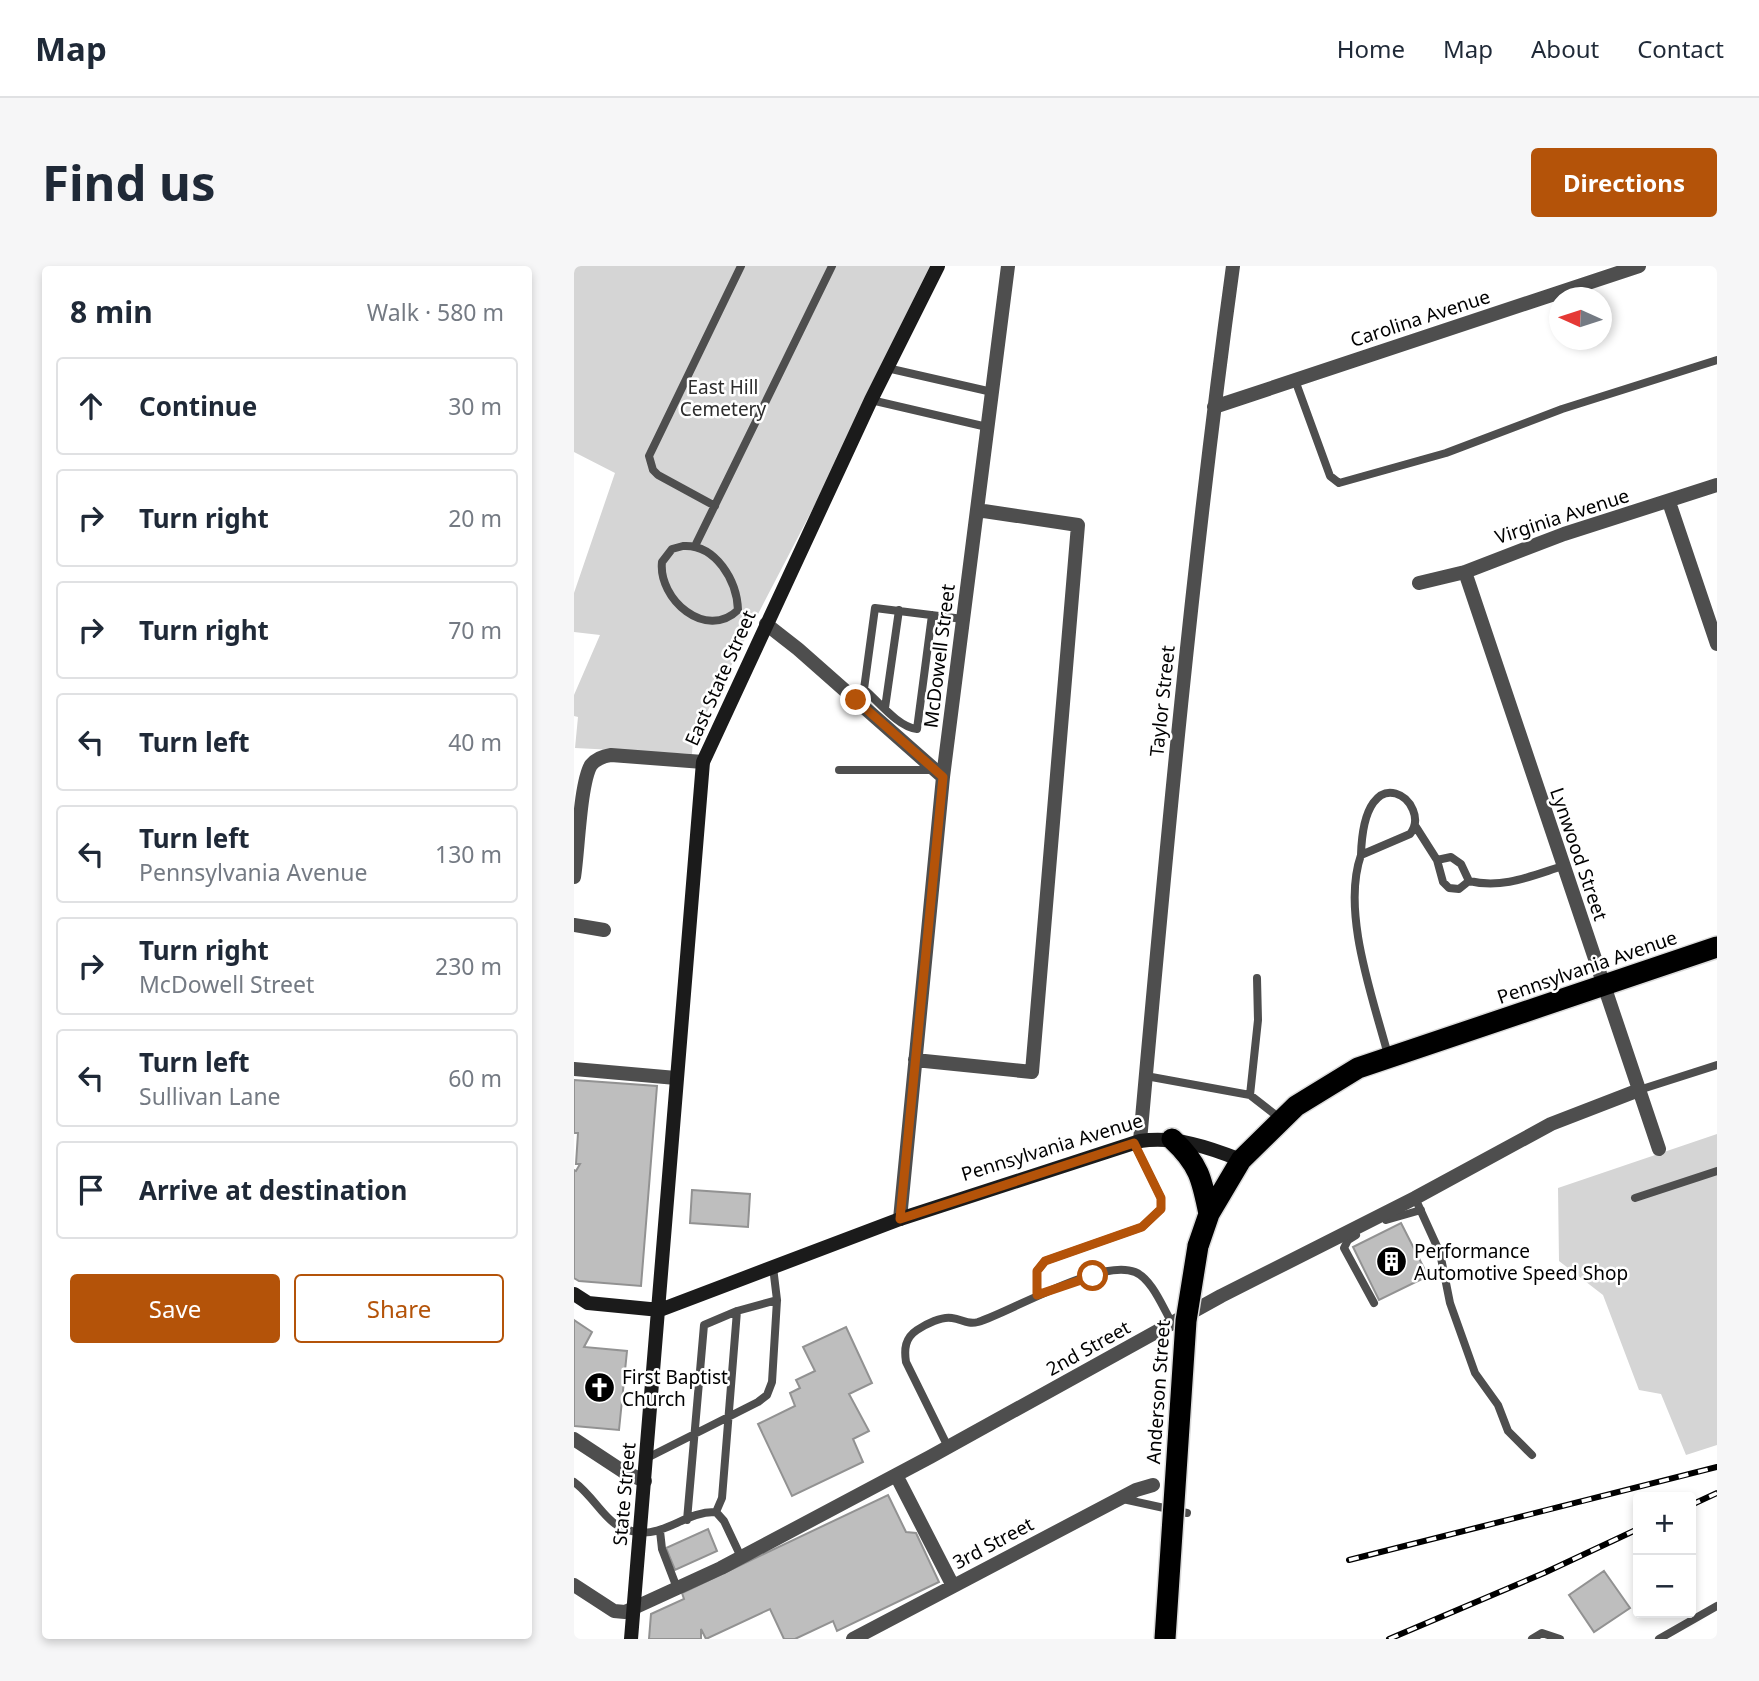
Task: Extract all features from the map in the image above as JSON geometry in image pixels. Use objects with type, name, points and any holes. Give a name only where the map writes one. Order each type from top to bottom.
[{"type":"highway","name":"Pennsylvania Avenue","points":[[1241,1160],[1296,1106],[1359,1068],[1717,947]]},
{"type":"highway","points":[[1172,1139],[1195,1164],[1203,1183],[1209,1214]]},
{"type":"highway","name":"Anderson Street","points":[[1165,1639],[1186,1321],[1198,1246],[1209,1214],[1241,1160]]},
{"type":"street","name":"East State Street","points":[[660,1310],[676,1078],[703,762],[871,400],[938,266]]},
{"type":"street","name":"McDowell Street","points":[[900,1219],[939,774],[963,620],[1008,266]]},
{"type":"street","name":"Taylor Street","points":[[1137,1142],[1214,407],[1233,266]]},
{"type":"street","name":"Carolina Avenue","points":[[1214,407],[1639,266]]},
{"type":"street","name":"Virginia Avenue","points":[[1419,583],[1465,572],[1564,534],[1717,485]]},
{"type":"street","points":[[1669,502],[1717,644]]},
{"type":"street","points":[[915,1060],[1032,1072],[1078,525],[977,510]]},
{"type":"street","name":"Lynwood Street","points":[[1465,572],[1659,1149]]},
{"type":"street","points":[[766,624],[860,694],[939,774]]},
{"type":"street","points":[[574,877],[586,782],[591,766],[598,759],[611,755],[703,762]]},
{"type":"street","points":[[574,925],[604,930]]},
{"type":"street","points":[[574,1069],[676,1078]]},
{"type":"street","name":"2nd Street","points":[[634,1609],[741,1557],[1322,1246],[1418,1204],[1551,1124],[1639,1090]]},
{"type":"street","name":"Pennsylvania Avenue","points":[[660,1310],[900,1219],[1137,1142],[1172,1139],[1194,1143],[1241,1160]]},
{"type":"street","points":[[574,1294],[588,1303],[660,1310]]},
{"type":"street","name":"State Street","points":[[631,1639],[660,1310]]},
{"type":"street","points":[[574,1439],[624,1472],[645,1481]]},
{"type":"street","points":[[896,1475],[953,1586]]},
{"type":"street","name":"3rd Street","points":[[853,1639],[1120,1498],[1153,1485]]},
{"type":"street","points":[[574,1585],[614,1611],[634,1609]]},
{"type":"lane","points":[[715,506],[658,475],[650,464],[649,456],[741,266]]},
{"type":"lane","points":[[695,546],[832,266]]},
{"type":"lane","points":[[1295,380],[1329,475],[1339,483],[1446,453],[1562,410],[1717,360]]},
{"type":"lane","points":[[887,368],[992,392]]},
{"type":"lane","points":[[871,400],[988,427]]},
{"type":"lane","points":[[695,546],[728,570],[733,580],[738,610],[732,617],[702,620],[680,607],[668,589],[661,570],[666,554],[672,549],[695,546]]},
{"type":"lane","points":[[932,615],[918,727],[910,728],[885,708],[860,694],[873,611],[877,607],[899,610],[932,615],[963,620]]},
{"type":"lane","points":[[885,708],[899,610]]},
{"type":"lane","points":[[839,770],[939,774]]},
{"type":"lane","points":[[1388,1058],[1354,911],[1352,890],[1361,855],[1366,813],[1376,799],[1386,793],[1399,793],[1408,801],[1416,816],[1416,827],[1437,860],[1443,882],[1449,888],[1459,889],[1469,881]]},
{"type":"lane","points":[[1361,855],[1410,834],[1416,827]]},
{"type":"lane","points":[[1437,860],[1451,858],[1461,864],[1469,881]]},
{"type":"lane","points":[[1469,881],[1488,886],[1504,885],[1563,866]]},
{"type":"lane","points":[[1250,1095],[1258,1020],[1257,978]]},
{"type":"lane","points":[[1639,1090],[1717,1065]]},
{"type":"lane","points":[[1146,1076],[1250,1095],[1282,1120]]},
{"type":"lane","points":[[1037,1295],[1037,1271],[1045,1261],[1142,1227],[1161,1209],[1161,1198],[1137,1142]]},
{"type":"lane","points":[[1634,1198],[1717,1171]]},
{"type":"lane","points":[[1344,1248],[1348,1240],[1362,1231],[1418,1204],[1440,1253],[1450,1303],[1475,1373],[1498,1405],[1508,1431],[1532,1455]]},
{"type":"lane","points":[[1322,1246],[1344,1248]]},
{"type":"lane","points":[[1344,1248],[1374,1303]]},
{"type":"lane","points":[[647,1458],[767,1395],[772,1382],[777,1300],[773,1267]]},
{"type":"lane","points":[[948,1447],[906,1363],[904,1351],[908,1338],[917,1330],[942,1318],[954,1317],[963,1323],[975,1323],[1037,1295],[1120,1270],[1135,1272],[1147,1282],[1172,1324]]},
{"type":"lane","points":[[687,1520],[692,1435],[704,1325],[737,1311],[777,1300]]},
{"type":"lane","points":[[716,1512],[722,1499],[731,1416],[737,1311]]},
{"type":"lane","points":[[574,1482],[593,1496],[617,1525],[640,1533],[660,1531],[704,1512],[716,1512],[724,1521],[741,1557]]},
{"type":"lane","points":[[1120,1498],[1187,1513]]},
{"type":"lane","points":[[660,1531],[662,1549],[677,1588]]},
{"type":"lane","points":[[1659,1639],[1717,1606]]},
{"type":"lane","points":[[1532,1639],[1542,1633],[1560,1639]]},
{"type":"green space","name":"East Hill Cemetery","points":[[574,266],[939,266],[693,739],[692,754],[575,748],[578,717],[574,716],[574,695],[600,635],[574,632],[574,593],[615,473],[574,452]]},
{"type":"green space","points":[[1717,1134],[1717,1445],[1686,1455],[1661,1394],[1639,1390],[1603,1295],[1559,1261],[1558,1188]]},
{"type":"building","points":[[574,1080],[657,1086],[641,1286],[579,1281],[574,1278],[574,1170],[576,1171],[580,1164],[576,1164],[578,1133],[574,1133]]},
{"type":"building","points":[[692,1190],[750,1194],[748,1227],[690,1223]]},
{"type":"building","name":"Performance Automotive Speed Shop","points":[[1401,1223],[1428,1276],[1379,1300],[1353,1247]]},
{"type":"building","name":"First Baptist Church","points":[[574,1320],[592,1332],[584,1347],[627,1351],[619,1430],[574,1426]]},
{"type":"building","points":[[846,1327],[872,1383],[849,1394],[869,1431],[853,1439],[863,1462],[792,1496],[758,1424],[795,1406],[790,1393],[800,1388],[796,1380],[815,1371],[803,1347]]},
{"type":"building","points":[[888,1495],[906,1532],[916,1533],[939,1582],[837,1631],[833,1621],[795,1639],[784,1639],[770,1609],[706,1639],[701,1629],[701,1639],[649,1639],[651,1614],[684,1599],[682,1593]]},
{"type":"building","points":[[708,1529],[717,1551],[675,1570],[666,1548]]},
{"type":"building","points":[[1604,1571],[1630,1608],[1594,1632],[1569,1595]]},
{"type":"railway","points":[[1349,1560],[1717,1467]]},
{"type":"railway","points":[[1696,1503],[1717,1493]]},
{"type":"railway","points":[[1389,1639],[1544,1573],[1633,1531]]},
{"type":"place","name":"Performance Automotive Speed Shop","points":[[1391,1262]]},
{"type":"place","name":"First Baptist Church","points":[[599,1388]]},
{"type":"route","points":[[856,700],[943,777],[900,1219],[1134,1143],[1161,1198],[1161,1209],[1142,1227],[1045,1261],[1037,1271],[1037,1295],[1093,1276]]}]
